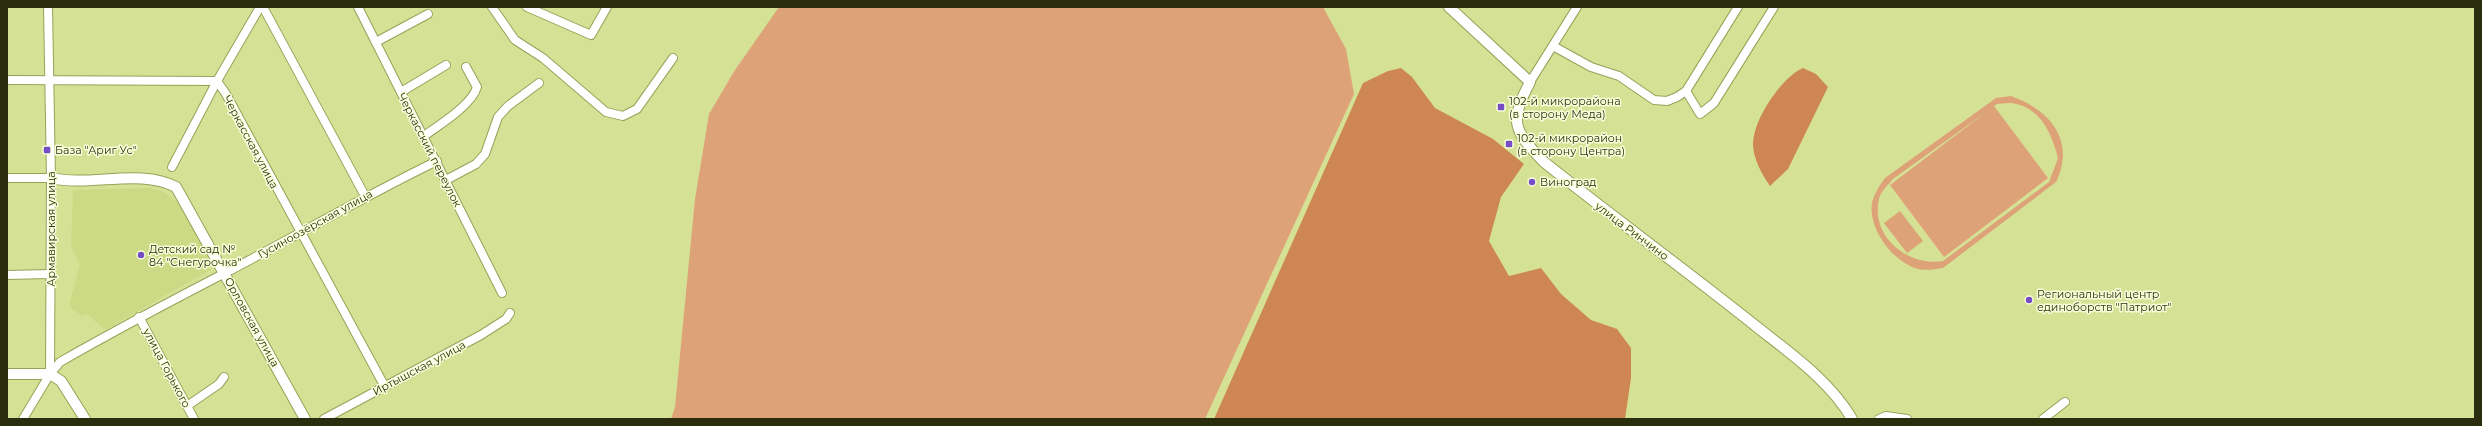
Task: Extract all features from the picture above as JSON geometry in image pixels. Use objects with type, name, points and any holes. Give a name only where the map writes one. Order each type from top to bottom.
[{"type":"street","name":"Армавирская улица","points":[[48,7],[51,178],[50,374]]},
{"type":"street","points":[[172,167],[217,81],[261,7]]},
{"type":"street","points":[[261,7],[365,196]]},
{"type":"street","name":"Черкасский переулок","points":[[359,7],[502,292]]},
{"type":"street","points":[[492,7],[515,40],[543,58],[606,112],[623,116],[637,108],[673,58]]},
{"type":"street","points":[[526,7],[591,36],[607,7]]},
{"type":"street","points":[[1449,7],[1530,82],[1577,7]]},
{"type":"street","points":[[1553,46],[1591,67],[1619,76],[1654,100],[1666,101],[1678,98],[1686,91],[1738,7]]},
{"type":"street","points":[[1686,91],[1700,114],[1714,104],[1774,7]]},
{"type":"street","points":[[376,42],[428,14]]},
{"type":"street","points":[[401,92],[446,65]]},
{"type":"street","points":[[424,136],[468,102],[475,93],[477,87],[466,67]]},
{"type":"street","points":[[7,80],[217,81]]},
{"type":"street","name":"Черкасская улица","points":[[217,81],[226,94],[385,387]]},
{"type":"street","name":"улица Ринчино","points":[[1530,82],[1517,107],[1516,118],[1524,142],[1544,162],[1773,340],[1827,386],[1846,408],[1852,419]]},
{"type":"street","points":[[446,180],[476,164],[485,154],[498,116],[508,106],[539,83]]},
{"type":"street","name":"Гусиноозёрская улица","points":[[50,374],[60,362],[139,316],[224,273],[365,196],[437,161]]},
{"type":"street","name":"Орловская улица","points":[[7,178],[51,178],[68,182],[150,179],[165,181],[176,187],[305,419]]},
{"type":"street","points":[[7,275],[50,274]]},
{"type":"street","name":"Иртышская улица","points":[[324,419],[480,335],[506,319],[510,313]]},
{"type":"street","name":"улица Горького","points":[[139,316],[194,419]]},
{"type":"street","points":[[7,374],[50,374],[61,381],[85,419]]},
{"type":"street","points":[[23,419],[50,374]]},
{"type":"street","points":[[187,406],[219,384],[224,378]]},
{"type":"street","points":[[2043,419],[2065,402]]},
{"type":"street","points":[[1879,419],[1886,416],[1907,419]]},
{"type":"shaded area","points":[[779,7],[1323,7],[1346,49],[1354,94],[1205,419],[671,419],[675,407],[695,199],[709,114],[735,70]]},
{"type":"shaded area","points":[[1401,68],[1412,77],[1435,108],[1493,139],[1524,164],[1501,197],[1489,241],[1509,276],[1541,268],[1561,294],[1591,320],[1617,329],[1631,348],[1631,378],[1625,419],[1214,419],[1363,83],[1388,71]]},
{"type":"shaded area","points":[[1803,68],[1816,74],[1828,87],[1788,169],[1770,186],[1756,161],[1753,149],[1754,134],[1763,111],[1778,89],[1786,80]]},
{"type":"shaded area","points":[[2011,96],[2025,102],[2048,118],[2056,128],[2061,140],[2063,153],[2061,167],[2056,182],[1943,268],[1921,270],[1909,265],[1891,252],[1878,233],[1874,223],[1872,203],[1879,187],[1885,178],[1996,98]],"holes":[[[2014,103],[2025,107],[2039,117],[2044,124],[2049,132],[2058,158],[2049,182],[1943,261],[1930,262],[1905,254],[1886,237],[1880,226],[1878,213],[1881,193],[1893,179],[1989,110],[1890,185],[1944,257],[2048,178],[1994,106],[1997,104]]]},
{"type":"shaded area","name":"Детский сад № 84 \"Снегурочка\"","points":[[149,188],[164,192],[180,205],[212,262],[210,270],[105,330],[87,314],[82,316],[69,306],[80,264],[71,247],[73,190]]},
{"type":"shaded area","points":[[1900,211],[1923,241],[1907,253],[1884,223]]},
{"type":"place","name":"102-й микрорайона (в сторону Меда)","points":[[1501,107]]},
{"type":"place","name":"102-й микрорайон (в сторону Центра)","points":[[1509,144]]},
{"type":"place","name":"База \"Ариг Ус\"","points":[[47,150]]},
{"type":"place","name":"Виноград","points":[[1532,182]]},
{"type":"place","name":"Детский сад № 84 \"Снегурочка\"","points":[[141,255]]},
{"type":"place","name":"Региональный центр единоборств \"Патриот\"","points":[[2029,300]]}]
